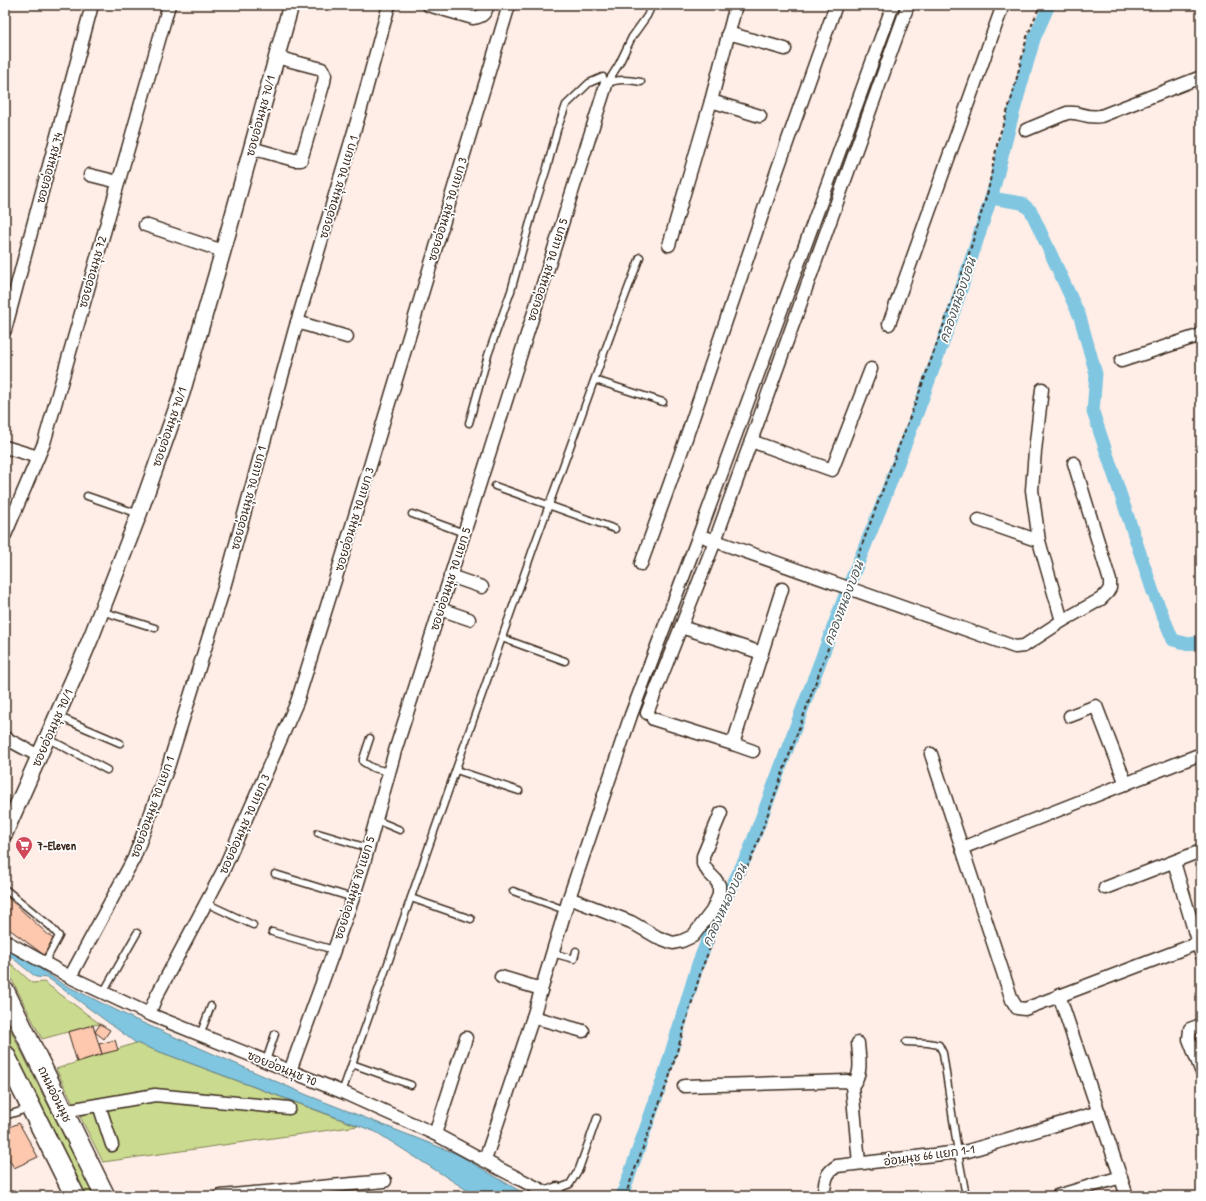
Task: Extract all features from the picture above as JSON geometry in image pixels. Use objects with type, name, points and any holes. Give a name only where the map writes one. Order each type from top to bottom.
[{"type":"main road","name":"ถนนอ่อนนุช","points":[[5,992],[105,1196]]},
{"type":"main road","points":[[5,1055],[10,1076],[32,1108],[75,1196]]},
{"type":"street","name":"ซอยอ่อนนุช 74","points":[[5,330],[92,5]]},
{"type":"street","name":"ซอยอ่อนนุช 72","points":[[5,534],[44,442],[168,5]]},
{"type":"street","name":"ซอยอ่อนนุช 70/1","points":[[5,833],[80,666],[139,514],[182,393],[252,148],[290,5]]},
{"type":"street","name":"ซอยอ่อนนุช 70 แยก 1","points":[[70,977],[134,858],[168,767],[223,591],[297,322],[361,108],[389,5]]},
{"type":"street","points":[[428,5],[473,18],[480,17],[484,14],[488,5]]},
{"type":"street","name":"ซอยอ่อนนุช 70 แยก 3","points":[[149,1014],[156,997],[223,871],[297,702],[352,529],[508,5]]},
{"type":"street","points":[[669,245],[711,102],[736,5]]},
{"type":"street","points":[[641,564],[836,5]]},
{"type":"street","points":[[485,1160],[533,1017],[565,910],[631,715],[699,535],[893,5]]},
{"type":"street","points":[[753,751],[650,716],[681,627],[715,541],[908,5]]},
{"type":"street","points":[[889,324],[1003,5]]},
{"type":"street","points":[[728,34],[785,49]]},
{"type":"street","points":[[252,148],[294,160],[300,160],[326,75],[322,69],[276,57]]},
{"type":"street","points":[[1026,130],[1067,112],[1074,112],[1093,117],[1101,116],[1201,77]]},
{"type":"street","name":"ซอยอ่อนนุช 70 แยก 5","points":[[290,1071],[353,898],[389,772],[606,85]]},
{"type":"street","points":[[711,102],[760,116]]},
{"type":"street","points":[[90,175],[118,182]]},
{"type":"street","points":[[145,224],[223,250]]},
{"type":"street","points":[[297,322],[347,337]]},
{"type":"street","points":[[1121,361],[1201,335]]},
{"type":"street","points":[[751,441],[832,470],[871,369]]},
{"type":"street","points":[[1042,389],[1032,490],[1039,541],[1062,621]]},
{"type":"street","points":[[5,447],[38,457]]},
{"type":"street","points":[[699,535],[1015,647],[1024,646],[1062,621],[1101,599],[1108,593],[1110,588],[1110,581],[1074,463]]},
{"type":"street","points":[[979,520],[1039,541]]},
{"type":"street","points":[[450,576],[482,587]]},
{"type":"street","points":[[733,744],[782,589]]},
{"type":"street","points":[[440,609],[469,619]]},
{"type":"street","points":[[681,627],[762,654]]},
{"type":"street","points":[[1070,716],[1096,706],[1126,784]]},
{"type":"street","points":[[5,738],[39,756]]},
{"type":"street","points":[[931,754],[1012,1000],[1017,1008],[1026,1008],[1200,947],[1174,862]]},
{"type":"street","points":[[962,848],[1201,754]]},
{"type":"street","points":[[569,898],[631,922],[657,937],[673,943],[682,941],[692,936],[712,911],[719,895],[719,885],[703,864],[703,856],[721,813]]},
{"type":"street","points":[[1105,888],[1201,851]]},
{"type":"street","name":"ซอยอ่อนนุช 70","points":[[5,941],[70,977],[149,1014],[342,1092],[435,1134],[485,1160],[500,1170],[547,1193],[557,1190]]},
{"type":"street","points":[[501,977],[541,990]]},
{"type":"street","points":[[1060,996],[1127,1196]]},
{"type":"street","points":[[533,1017],[583,1031]]},
{"type":"street","points":[[1201,1025],[1190,1029],[1189,1039],[1201,1070]]},
{"type":"street","points":[[435,1134],[466,1038]]},
{"type":"street","points":[[852,1086],[857,1080],[860,1070],[858,1043]]},
{"type":"street","points":[[684,1086],[847,1081],[852,1086],[859,1163]]},
{"type":"street","points":[[63,1111],[155,1095],[289,1108]]},
{"type":"street","points":[[99,1104],[112,1145]]},
{"type":"street","name":"อ่อนนุช 66 แยก 1-1","points":[[823,1196],[827,1174],[830,1170],[838,1166],[968,1151],[1099,1112]]},
{"type":"street","points":[[1057,1196],[1121,1177]]},
{"type":"street","points":[[221,1196],[384,1181]]},
{"type":"lane","points":[[606,85],[619,64],[632,37],[647,16],[652,5]]},
{"type":"lane","points":[[469,423],[488,355],[510,291],[557,130],[566,105],[589,83],[603,77],[606,85]]},
{"type":"lane","points":[[606,85],[612,81],[628,80],[641,82]]},
{"type":"lane","points":[[342,1092],[549,506],[640,257]]},
{"type":"lane","points":[[595,380],[663,402]]},
{"type":"lane","points":[[495,486],[615,529]]},
{"type":"lane","points":[[86,496],[139,514]]},
{"type":"lane","points":[[412,514],[464,533]]},
{"type":"lane","points":[[101,611],[155,628]]},
{"type":"lane","points":[[502,638],[565,661]]},
{"type":"lane","points":[[57,716],[120,743]]},
{"type":"lane","points":[[47,738],[108,770]]},
{"type":"lane","points":[[370,738],[363,759],[364,762],[373,768],[389,772]]},
{"type":"lane","points":[[456,770],[519,791]]},
{"type":"lane","points":[[376,820],[400,830]]},
{"type":"lane","points":[[318,833],[368,848]]},
{"type":"lane","points":[[275,874],[353,898]]},
{"type":"lane","points":[[5,889],[50,926],[59,936],[45,962]]},
{"type":"lane","points":[[512,891],[565,910]]},
{"type":"lane","points":[[411,898],[471,919]]},
{"type":"lane","points":[[206,903],[253,925]]},
{"type":"lane","points":[[272,932],[334,950]]},
{"type":"lane","points":[[103,992],[137,933]]},
{"type":"lane","points":[[552,953],[574,959],[576,951]]},
{"type":"lane","points":[[200,1035],[211,1006]]},
{"type":"lane","points":[[266,1061],[275,1034]]},
{"type":"lane","points":[[906,1042],[928,1042],[939,1045],[943,1053],[966,1196]]},
{"type":"lane","points":[[352,1064],[412,1086]]},
{"type":"lane","points":[[5,1116],[32,1108]]},
{"type":"lane","points":[[557,1190],[570,1184],[579,1169],[597,1118]]},
{"type":"path","points":[[729,905],[754,852],[968,257],[988,191],[998,140],[1012,96],[1027,37],[1040,5]]},
{"type":"path","points":[[625,1196],[669,1078],[702,968],[722,918]]},
{"type":"green space","points":[[5,958],[32,983],[44,982],[100,1024],[42,1039],[5,966]]},
{"type":"green space","points":[[5,1019],[94,1196],[86,1196],[5,1036]]},
{"type":"green space","points":[[136,1043],[358,1126],[103,1162],[56,1069]]},
{"type":"water","points":[[8,947],[61,983],[136,1020],[307,1095],[457,1154],[528,1196],[476,1196],[376,1132],[136,1043],[48,978],[36,977],[5,952]]},
{"type":"building","points":[[5,895],[53,939],[44,955],[5,926]]},
{"type":"building","points":[[100,1024],[110,1030],[104,1039],[95,1032]]},
{"type":"building","points":[[93,1025],[102,1054],[77,1062],[68,1032]]},
{"type":"building","points":[[115,1040],[118,1050],[102,1054],[99,1044]]},
{"type":"building","points":[[19,1123],[38,1157],[14,1168],[5,1152],[5,1129]]},
{"type":"waterway","name":"คลองหนองบอน","points":[[622,1196],[664,1076],[698,964],[717,916],[749,851],[847,590],[918,411],[952,317],[993,192],[1034,39],[1049,5]]},
{"type":"waterway","points":[[991,198],[1022,203],[1031,211],[1080,317],[1096,374],[1093,412],[1153,592],[1173,640],[1189,644],[1201,642]]},
{"type":"place","name":"7-Eleven","points":[[24,860]]}]
